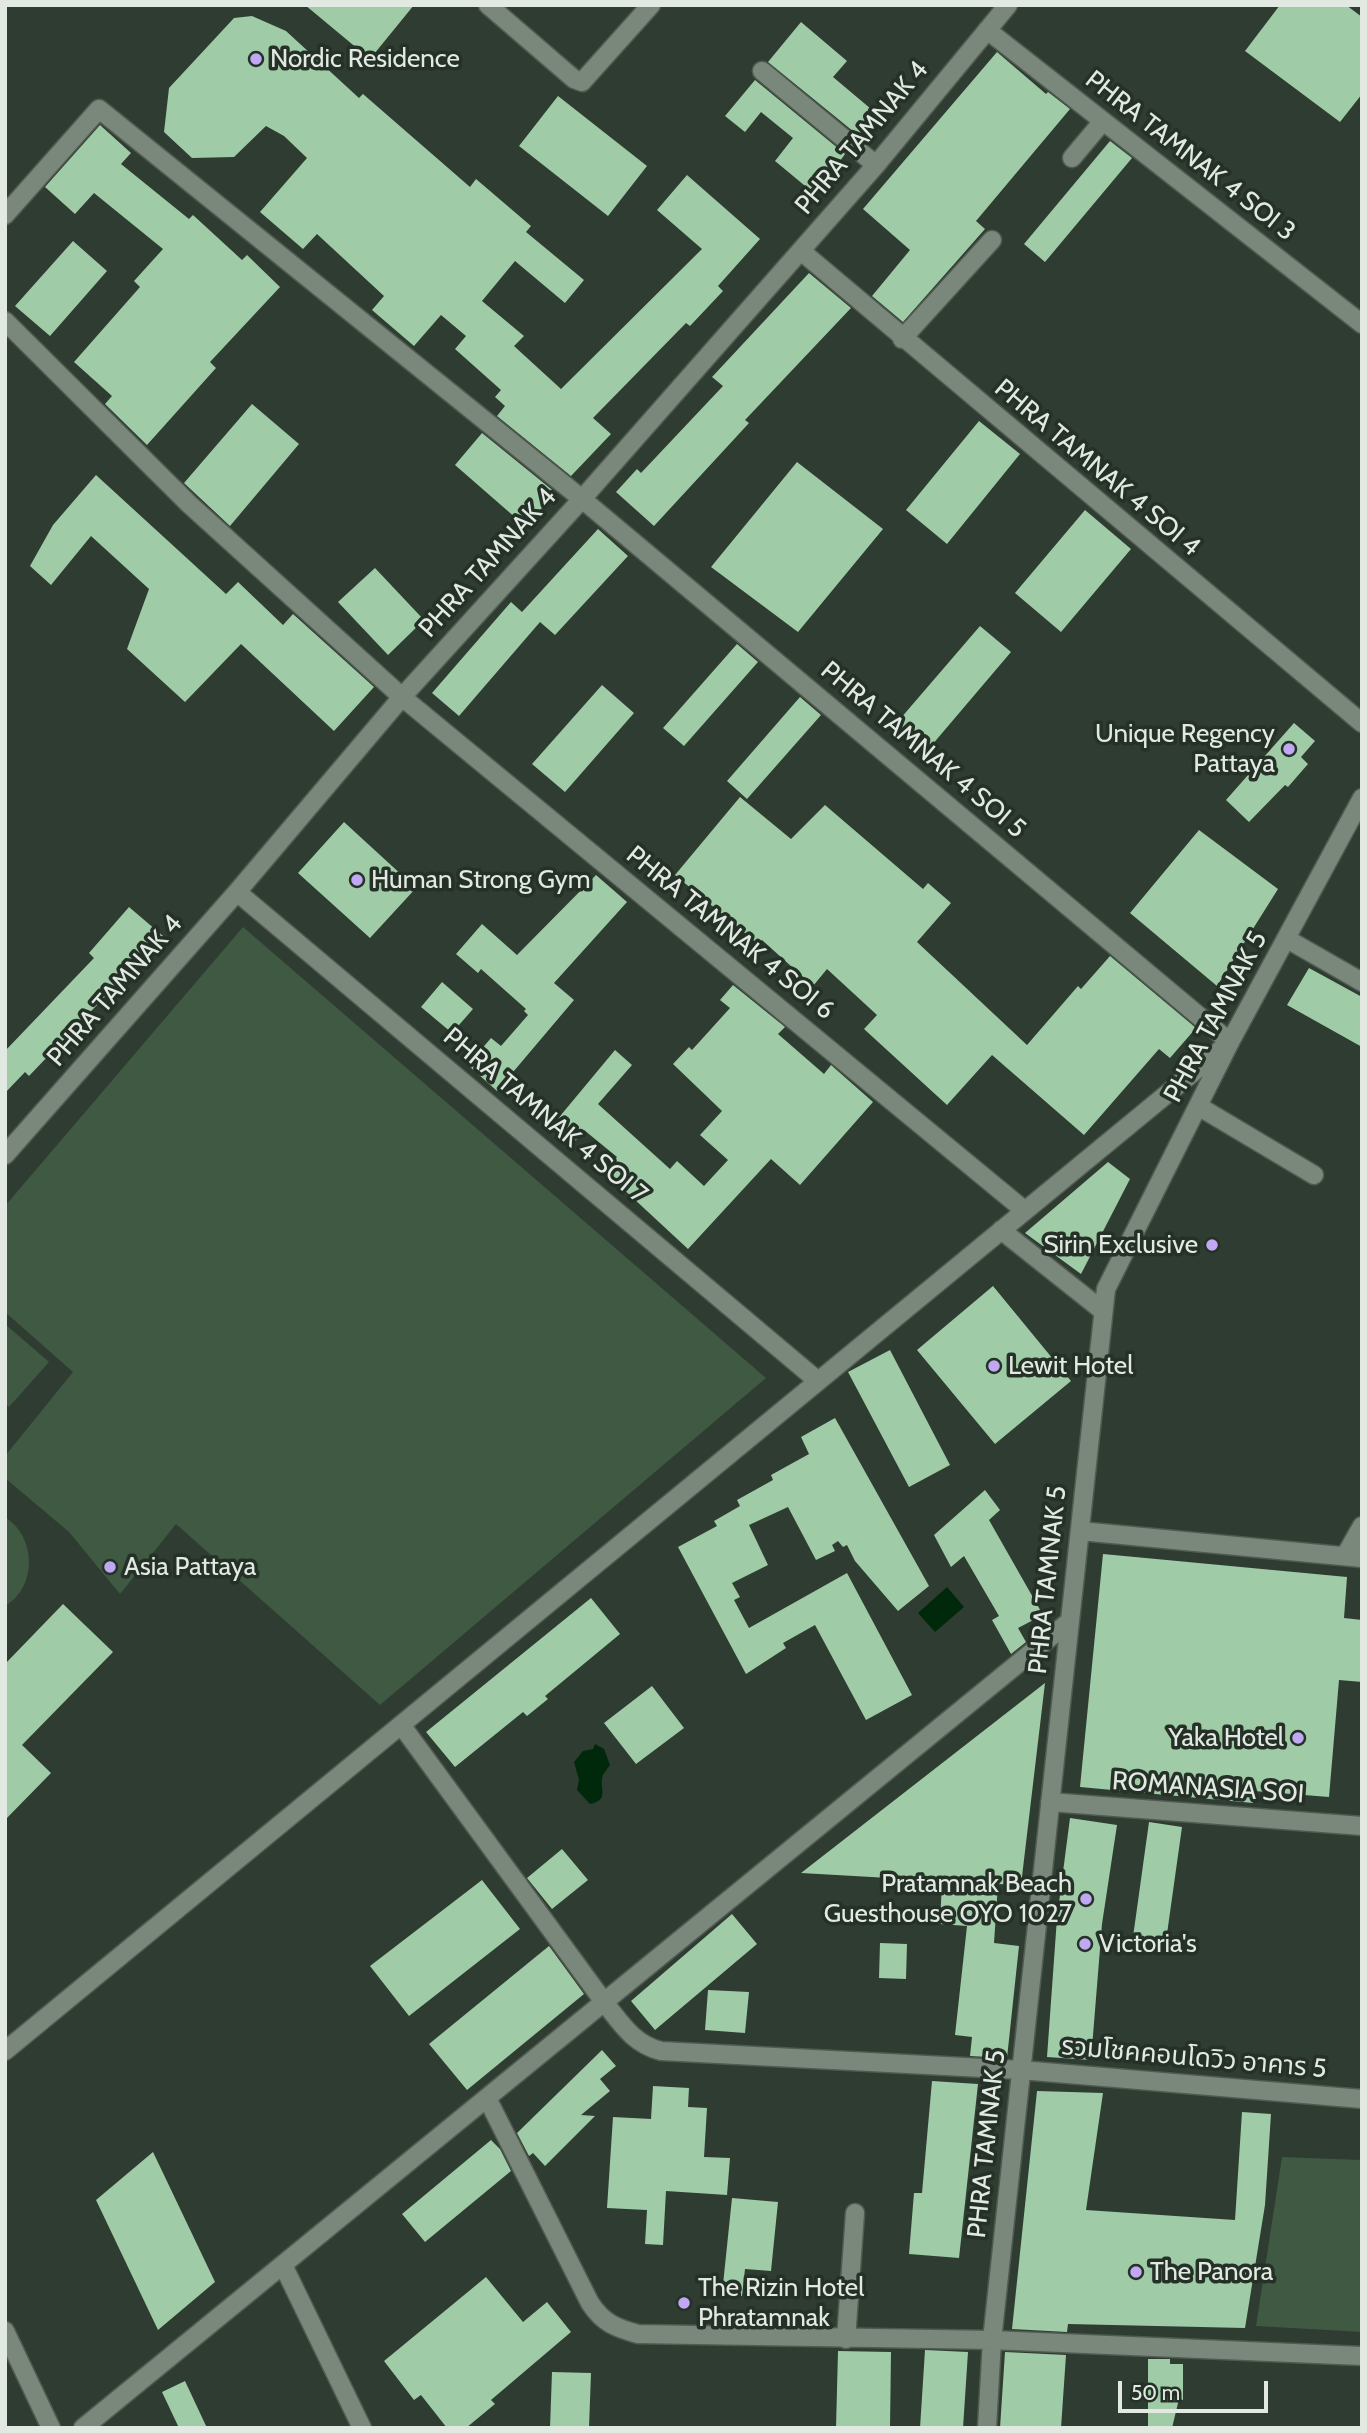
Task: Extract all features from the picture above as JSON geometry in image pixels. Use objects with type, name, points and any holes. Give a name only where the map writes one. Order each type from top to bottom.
[{"type":"street","points":[[488,5],[580,82],[593,74],[651,5]]},
{"type":"street","name":"PHRA TAMNAK 4","points":[[6,1153],[237,892],[402,698],[801,251],[1008,5]]},
{"type":"street","name":"PHRA TAMNAK 4 SOI 3","points":[[987,30],[1362,324]]},
{"type":"street","points":[[762,71],[876,165]]},
{"type":"street","name":"PHRA TAMNAK 4 SOI 5","points":[[5,215],[99,108],[582,499],[1230,1042]]},
{"type":"street","points":[[1072,158],[1102,121]]},
{"type":"street","points":[[902,339],[992,240]]},
{"type":"street","name":"PHRA TAMNAK 4 SOI 4","points":[[801,251],[902,339],[1362,723]]},
{"type":"street","name":"PHRA TAMNAK 4 SOI 6","points":[[5,321],[189,504],[402,698],[1024,1210]]},
{"type":"street","name":"PHRA TAMNAK 5","points":[[987,2428],[992,2340],[1106,1289],[1230,1042],[1362,799]]},
{"type":"street","name":"PHRA TAMNAK 4 SOI 7","points":[[237,892],[818,1381]]},
{"type":"street","points":[[1287,939],[1362,982]]},
{"type":"street","points":[[5,2051],[1230,1042]]},
{"type":"street","points":[[1198,1106],[1314,1175]]},
{"type":"street","points":[[1001,1230],[1103,1311]]},
{"type":"street","points":[[1080,1531],[1353,1557],[1362,1526]]},
{"type":"street","points":[[83,2428],[1070,1620]]},
{"type":"street","name":"รวมโชคคอนโดวิว อาคาร 5","points":[[402,1726],[632,2038],[661,2051],[1021,2070],[1362,2099]]},
{"type":"street","name":"ROMANASIA SOI","points":[[1050,1802],[1362,1826]]},
{"type":"street","points":[[487,2098],[590,2303],[599,2316],[611,2326],[638,2334],[992,2340],[1362,2356]]},
{"type":"street","points":[[846,2339],[855,2213]]},
{"type":"street","points":[[283,2265],[362,2428]]},
{"type":"street","points":[[5,2331],[51,2428]]},
{"type":"shaded area","points":[[243,927],[766,1378],[380,1705],[176,1524],[120,1594],[69,1532],[5,1478],[5,1456],[73,1372],[5,1312],[5,1206]]},
{"type":"shaded area","points":[[5,1324],[49,1362],[9,1407],[5,1403]]},
{"type":"shaded area","points":[[5,1517],[23,1536],[29,1562],[23,1587],[16,1598],[5,1606]]},
{"type":"shaded area","points":[[947,1587],[964,1607],[935,1632],[918,1613]]},
{"type":"shaded area","points":[[595,1744],[604,1749],[610,1765],[603,1775],[602,1796],[590,1804],[577,1790],[579,1780],[574,1762],[583,1751],[593,1749]]},
{"type":"shaded area","points":[[1282,2157],[1362,2160],[1362,2332],[1256,2326]]},
{"type":"building","points":[[305,5],[414,5],[370,59]]},
{"type":"building","points":[[1280,5],[1346,5],[1362,17],[1362,94],[1340,122],[1245,51]]},
{"type":"building","points":[[252,16],[286,31],[359,98],[363,94],[470,187],[476,179],[531,226],[526,232],[584,280],[565,303],[515,261],[482,301],[524,336],[514,346],[561,389],[702,249],[657,210],[687,175],[760,239],[718,286],[723,291],[690,326],[686,323],[593,418],[611,434],[571,476],[497,416],[505,406],[495,397],[501,390],[455,349],[466,336],[441,315],[414,346],[372,310],[384,296],[317,234],[303,249],[260,212],[307,158],[284,136],[266,126],[234,157],[192,158],[164,132],[169,88],[234,18]]},
{"type":"building","points":[[801,22],[847,61],[833,77],[877,114],[859,136],[768,62]]},
{"type":"building","points":[[997,52],[1046,94],[1048,92],[1070,109],[976,221],[985,229],[903,322],[872,296],[910,250],[863,209]]},
{"type":"building","points":[[755,80],[845,154],[816,195],[775,161],[793,138],[761,112],[745,132],[725,116]]},
{"type":"building","points":[[558,96],[647,166],[608,216],[519,146]]},
{"type":"building","points":[[100,125],[131,153],[121,164],[189,219],[193,215],[242,260],[247,255],[280,287],[210,362],[216,368],[147,445],[105,404],[112,396],[74,362],[140,287],[134,281],[163,249],[94,193],[75,214],[45,187]]},
{"type":"building","points":[[1110,141],[1132,158],[1045,262],[1024,244]]},
{"type":"building","points":[[73,241],[107,271],[50,336],[15,306]]},
{"type":"building","points":[[809,273],[851,308],[745,420],[749,423],[654,526],[616,492],[637,469],[641,473],[723,386],[712,377]]},
{"type":"building","points":[[252,404],[299,444],[230,526],[184,483]]},
{"type":"building","points":[[979,421],[1020,454],[947,544],[906,510]]},
{"type":"building","points":[[482,433],[556,493],[525,526],[455,465]]},
{"type":"building","points":[[797,462],[883,529],[798,632],[711,567]]},
{"type":"building","points":[[96,475],[226,594],[238,582],[283,625],[293,614],[374,687],[334,731],[241,644],[185,702],[127,649],[149,589],[91,536],[51,585],[30,566],[53,525]]},
{"type":"building","points":[[1085,510],[1131,549],[1061,632],[1015,593]]},
{"type":"building","points":[[598,529],[628,556],[555,635],[540,622],[459,716],[432,693],[511,602],[522,612]]},
{"type":"building","points":[[375,568],[424,620],[388,655],[338,602]]},
{"type":"building","points":[[980,626],[1011,652],[926,752],[894,726]]},
{"type":"building","points":[[737,644],[758,662],[684,746],[663,728]]},
{"type":"building","points":[[602,685],[634,713],[565,792],[532,764]]},
{"type":"building","points":[[800,697],[821,715],[747,799],[727,781]]},
{"type":"building","points":[[1294,723],[1315,741],[1301,757],[1308,764],[1288,787],[1285,785],[1249,822],[1226,800]]},
{"type":"building","points":[[740,797],[791,839],[825,805],[923,889],[928,883],[951,903],[917,942],[1027,1045],[1078,986],[1081,989],[1110,956],[1196,1028],[1170,1058],[1159,1049],[1084,1135],[992,1055],[947,1105],[864,1029],[877,1015],[827,969],[813,986],[762,940],[758,944],[675,875]]},
{"type":"building","name":"Human Strong Gym","points":[[344,822],[416,888],[370,938],[298,873]]},
{"type":"building","points":[[1199,830],[1278,889],[1217,986],[1130,913]]},
{"type":"building","points":[[596,875],[627,902],[554,983],[574,1000],[497,1091],[468,1065],[491,1038],[501,1046],[528,1015],[524,1011],[526,1009],[481,969],[478,973],[456,954],[482,924],[517,955]]},
{"type":"building","points":[[129,907],[163,936],[122,983],[120,981],[29,1076],[25,1072],[5,1093],[5,1051],[94,958],[89,953]]},
{"type":"building","points":[[1309,968],[1362,997],[1362,1047],[1287,1005]]},
{"type":"building","points":[[442,982],[473,1009],[452,1033],[421,1007]]},
{"type":"building","points":[[733,985],[785,1027],[778,1034],[824,1074],[831,1065],[873,1102],[800,1185],[771,1159],[688,1249],[605,1172],[617,1157],[584,1130],[572,1145],[551,1127],[615,1050],[632,1065],[598,1104],[670,1169],[677,1161],[704,1186],[728,1160],[700,1135],[722,1111],[673,1064],[689,1047],[692,1050],[730,1008],[720,1000]]},
{"type":"building","points":[[1108,1162],[1130,1179],[1081,1274],[1025,1233]]},
{"type":"building","name":"Lewit Hotel","points":[[993,1286],[1071,1381],[995,1444],[917,1350]]},
{"type":"building","points":[[890,1350],[950,1465],[909,1487],[848,1372]]},
{"type":"building","points":[[835,1418],[929,1586],[898,1611],[855,1561],[847,1545],[843,1547],[838,1541],[832,1545],[835,1551],[816,1560],[788,1507],[749,1525],[768,1565],[732,1583],[740,1597],[734,1600],[749,1628],[847,1573],[912,1695],[866,1720],[815,1625],[783,1643],[786,1648],[746,1674],[678,1547],[717,1526],[714,1521],[740,1506],[737,1500],[773,1480],[771,1475],[809,1454],[801,1437]]},
{"type":"building","points":[[985,1490],[1000,1510],[989,1520],[1043,1615],[1018,1628],[1026,1642],[1011,1654],[992,1620],[999,1616],[964,1556],[951,1567],[934,1535]]},
{"type":"building","points":[[1103,1554],[1347,1577],[1344,1618],[1362,1620],[1362,1682],[1339,1680],[1329,1797],[1254,1791],[1253,1803],[1080,1787]]},
{"type":"building","points":[[591,1598],[620,1634],[545,1696],[548,1699],[527,1716],[523,1712],[455,1767],[426,1732]]},
{"type":"building","points":[[63,1604],[113,1652],[22,1745],[51,1773],[5,1820],[5,1664]]},
{"type":"building","points":[[1045,1683],[1021,1885],[998,1884],[994,1943],[1019,1946],[1007,2058],[970,2056],[972,2037],[955,2035],[967,1926],[940,1924],[942,1881],[801,1873]]},
{"type":"building","points":[[652,1686],[684,1728],[636,1764],[604,1723]]},
{"type":"building","points":[[1070,1818],[1117,1825],[1102,1924],[1091,2060],[1047,2057],[1057,1918]]},
{"type":"building","points":[[1149,1822],[1182,1827],[1166,1941],[1133,1937]]},
{"type":"building","points":[[562,1849],[588,1880],[552,1909],[527,1878]]},
{"type":"building","points":[[482,1880],[520,1929],[409,2016],[370,1966]]},
{"type":"building","points":[[732,1914],[757,1944],[655,2030],[631,2001]]},
{"type":"building","points":[[880,1943],[907,1944],[906,1979],[879,1978]]},
{"type":"building","points":[[549,1946],[584,1994],[467,2090],[429,2044]]},
{"type":"building","points":[[708,1990],[749,1992],[745,2033],[705,2030]]},
{"type":"building","points":[[602,2050],[616,2066],[600,2079],[610,2091],[581,2115],[595,2116],[545,2166],[533,2153],[529,2156],[517,2133]]},
{"type":"building","points":[[932,2081],[978,2084],[959,2258],[909,2254],[914,2193],[922,2193]]},
{"type":"building","points":[[653,2086],[689,2088],[688,2107],[707,2108],[704,2157],[730,2158],[727,2195],[666,2191],[663,2245],[645,2244],[647,2210],[607,2208],[613,2117],[651,2119]]},
{"type":"building","name":"The Panora","points":[[1037,2091],[1103,2093],[1086,2210],[1235,2220],[1242,2112],[1271,2114],[1265,2205],[1245,2328],[1068,2324],[1067,2332],[1012,2329]]},
{"type":"building","points":[[491,2140],[500,2149],[511,2171],[425,2242],[402,2214]]},
{"type":"building","points":[[153,2152],[215,2282],[158,2330],[96,2200]]},
{"type":"building","points":[[732,2198],[778,2202],[771,2271],[745,2269],[742,2296],[722,2294]]},
{"type":"building","points":[[486,2277],[523,2322],[547,2302],[571,2332],[491,2400],[495,2404],[466,2428],[447,2428],[421,2395],[414,2400],[384,2361]]},
{"type":"building","points":[[925,2350],[968,2352],[963,2428],[920,2428]]},
{"type":"building","points":[[838,2351],[891,2352],[890,2428],[836,2428]]},
{"type":"building","points":[[1005,2352],[1066,2355],[1061,2428],[1000,2428]]},
{"type":"building","points":[[1148,2359],[1170,2359],[1170,2364],[1183,2364],[1183,2400],[1179,2399],[1172,2428],[1148,2428]]},
{"type":"building","points":[[552,2372],[591,2373],[589,2428],[550,2428]]},
{"type":"building","points":[[185,2381],[207,2428],[179,2428],[162,2392]]},
{"type":"place","name":"Nordic Residence","points":[[256,59]]},
{"type":"place","name":"Unique Regency Pattaya","points":[[1289,749]]},
{"type":"place","name":"Human Strong Gym","points":[[357,880]]},
{"type":"place","name":"Sirin Exclusive","points":[[1212,1245]]},
{"type":"place","name":"Lewit Hotel","points":[[994,1366]]},
{"type":"place","name":"Asia Pattaya","points":[[110,1567]]},
{"type":"place","name":"Yaka Hotel","points":[[1298,1738]]},
{"type":"place","name":"Pratamnak Beach Guesthouse OYO 1027","points":[[1086,1899]]},
{"type":"place","name":"Victoria's","points":[[1085,1944]]},
{"type":"place","name":"The Panora","points":[[1136,2272]]},
{"type":"place","name":"The Rizin Hotel Phratamnak","points":[[684,2303]]}]
